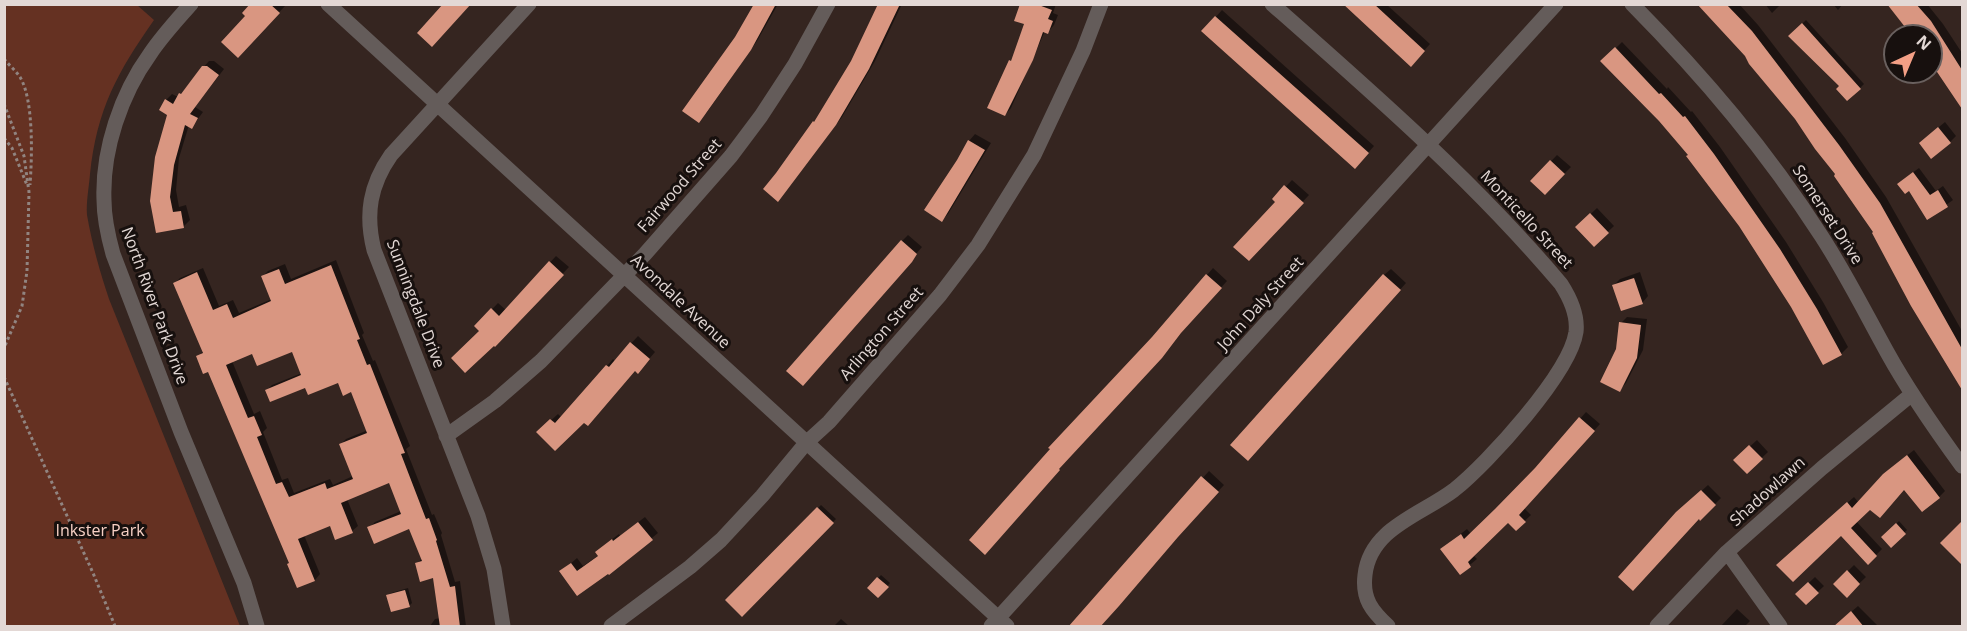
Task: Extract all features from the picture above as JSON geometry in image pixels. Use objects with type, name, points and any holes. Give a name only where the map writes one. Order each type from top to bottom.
[{"type":"street","name":"North River Park Drive","points":[[191,4],[150,54],[125,99],[113,133],[106,170],[104,199],[106,229],[113,254],[176,421],[244,583],[257,627]]},
{"type":"street","name":"Avondale Avenue","points":[[328,4],[625,275],[999,624]]},
{"type":"street","name":"Sunningdale Drive","points":[[503,627],[487,542],[374,250],[369,220],[371,194],[381,170],[391,155],[529,4]]},
{"type":"street","name":"Fairwood Street","points":[[446,436],[495,401],[541,361],[625,275],[707,184],[761,116],[795,64],[828,4]]},
{"type":"street","name":"Arlington Street","points":[[611,627],[690,567],[721,540],[762,496],[806,443],[829,422],[932,304],[978,245],[1012,193],[1054,116],[1101,4]]},
{"type":"street","name":"Monticello Street","points":[[1272,4],[1429,146],[1500,214],[1561,284],[1572,306],[1576,323],[1576,332],[1569,351],[1556,374],[1498,448],[1454,490],[1377,542],[1366,567],[1365,591],[1372,611],[1388,627]]},
{"type":"street","name":"John Daly Street","points":[[999,624],[1556,4]]},
{"type":"street","name":"Somerset Drive","points":[[1632,4],[1727,105],[1791,189],[1824,239],[1912,394],[1962,466]]},
{"type":"street","name":"Shadowlawn","points":[[1657,627],[1727,552],[1822,468],[1912,394]]},
{"type":"street","points":[[1727,552],[1780,627]]},
{"type":"path","points":[[4,59],[20,77],[30,107],[32,163],[27,271],[22,306],[7,336],[4,348]]},
{"type":"path","points":[[4,104],[24,156],[29,192]]},
{"type":"path","points":[[4,138],[12,148],[29,192]]},
{"type":"path","points":[[4,377],[93,573],[115,627]]},
{"type":"green space","name":"Inkster Park","points":[[4,5],[137,5],[154,20],[119,75],[104,111],[93,151],[87,215],[96,258],[109,299],[240,626],[5,626]]},
{"type":"building","points":[[250,4],[270,4],[280,13],[238,58],[221,42],[245,16],[242,13]]},
{"type":"building","points":[[443,4],[471,4],[432,47],[417,33]]},
{"type":"building","points":[[754,4],[776,4],[751,50],[699,123],[682,111],[735,37]]},
{"type":"building","points":[[878,4],[900,4],[869,69],[836,125],[778,202],[763,189],[814,122],[851,61]]},
{"type":"building","points":[[1020,4],[1036,4],[1052,10],[1048,19],[1053,21],[1048,34],[1043,32],[1033,60],[1005,116],[987,108],[1009,60],[1011,61],[1024,24],[1014,21]]},
{"type":"building","points":[[1343,4],[1374,4],[1425,51],[1411,67]]},
{"type":"building","points":[[1697,4],[1726,4],[1752,31],[1880,203],[1962,349],[1962,390],[1911,306],[1873,232],[1834,176],[1835,174],[1745,56]]},
{"type":"building","points":[[1887,4],[1916,4],[1933,24],[1903,24]]},
{"type":"building","points":[[1215,16],[1369,153],[1355,169],[1201,31]]},
{"type":"building","points":[[1802,23],[1861,89],[1847,101],[1836,89],[1839,86],[1788,36]]},
{"type":"building","points":[[1943,40],[1962,70],[1962,109],[1943,81]]},
{"type":"building","points":[[1615,47],[1659,94],[1661,93],[1683,117],[1685,116],[1714,154],[1780,249],[1842,355],[1823,365],[1791,307],[1739,226],[1686,156],[1688,155],[1659,121],[1600,61]]},
{"type":"building","points":[[202,66],[207,66],[219,75],[190,114],[198,118],[192,129],[185,125],[174,165],[170,197],[173,212],[181,211],[184,228],[156,233],[150,201],[155,157],[167,115],[159,110],[165,99],[173,104],[179,93],[181,94]]},
{"type":"building","points":[[1938,127],[1951,143],[1931,159],[1919,143]]},
{"type":"building","points":[[968,140],[985,150],[942,222],[924,210]]},
{"type":"building","points":[[1550,160],[1565,174],[1545,195],[1530,181]]},
{"type":"building","points":[[1913,172],[1930,195],[1938,190],[1948,207],[1927,220],[1909,191],[1905,194],[1897,184]]},
{"type":"building","points":[[1284,185],[1304,203],[1249,261],[1233,247],[1275,202],[1272,199]]},
{"type":"building","points":[[1590,213],[1609,233],[1594,247],[1575,227]]},
{"type":"building","points":[[901,240],[917,254],[912,262],[803,386],[786,371]]},
{"type":"building","points":[[549,261],[564,275],[495,347],[465,373],[451,358],[479,331],[474,326],[491,308],[499,316]]},
{"type":"building","points":[[331,265],[360,339],[357,340],[367,365],[370,364],[405,453],[401,454],[426,519],[429,518],[450,587],[455,586],[460,627],[440,627],[433,578],[420,582],[415,563],[422,561],[409,529],[374,544],[367,527],[401,514],[389,483],[341,503],[353,533],[335,540],[330,526],[298,539],[315,581],[297,588],[287,564],[289,563],[208,372],[203,374],[196,356],[203,353],[173,283],[197,272],[213,310],[227,304],[233,318],[271,301],[261,276],[279,269],[285,284]],"holes":[[[292,352],[301,375],[265,390],[270,402],[305,388],[308,395],[338,383],[343,396],[351,392],[367,433],[339,444],[353,479],[327,489],[325,483],[289,497],[282,482],[276,484],[257,437],[262,435],[254,416],[248,418],[226,365],[252,354],[257,366]]]},
{"type":"building","points":[[1206,274],[1222,288],[985,555],[969,540],[1050,449],[1048,448],[1152,337]]},
{"type":"building","points":[[1383,274],[1401,290],[1248,461],[1230,445]]},
{"type":"building","points":[[1634,278],[1643,304],[1621,311],[1612,285]]},
{"type":"building","points":[[1619,322],[1641,325],[1637,358],[1620,392],[1600,382],[1616,349]]},
{"type":"building","points":[[630,342],[650,359],[638,374],[635,371],[588,426],[584,423],[555,451],[536,432],[550,419],[555,423],[606,365],[609,367]]},
{"type":"building","points":[[1579,417],[1595,431],[1519,515],[1526,522],[1516,531],[1508,523],[1468,562],[1471,567],[1460,575],[1440,549],[1461,534],[1464,539],[1535,468]]},
{"type":"building","points":[[1749,445],[1763,459],[1747,474],[1733,460]]},
{"type":"building","points":[[1907,455],[1940,498],[1922,512],[1904,490],[1880,518],[1870,510],[1851,528],[1877,556],[1868,565],[1841,536],[1793,582],[1776,565],[1847,502],[1852,508],[1883,474]]},
{"type":"building","points":[[1201,476],[1219,492],[1119,606],[1100,627],[1068,627]]},
{"type":"building","points":[[1701,490],[1716,505],[1700,521],[1699,519],[1633,591],[1618,577],[1676,512]]},
{"type":"building","points":[[817,507],[834,523],[742,617],[725,600]]},
{"type":"building","points":[[1962,521],[1962,565],[1940,543]]},
{"type":"building","points":[[638,522],[653,540],[609,575],[577,596],[559,571],[571,563],[577,571],[598,556],[595,552]]},
{"type":"building","points":[[1896,523],[1906,534],[1891,548],[1881,537]]},
{"type":"building","points":[[1847,570],[1860,584],[1847,598],[1833,584]]},
{"type":"building","points":[[877,577],[889,587],[878,598],[867,588]]},
{"type":"building","points":[[1808,582],[1819,593],[1806,605],[1795,594]]},
{"type":"building","points":[[405,590],[410,607],[391,612],[386,595]]},
{"type":"building","points":[[1851,611],[1864,627],[1833,627]]}]
